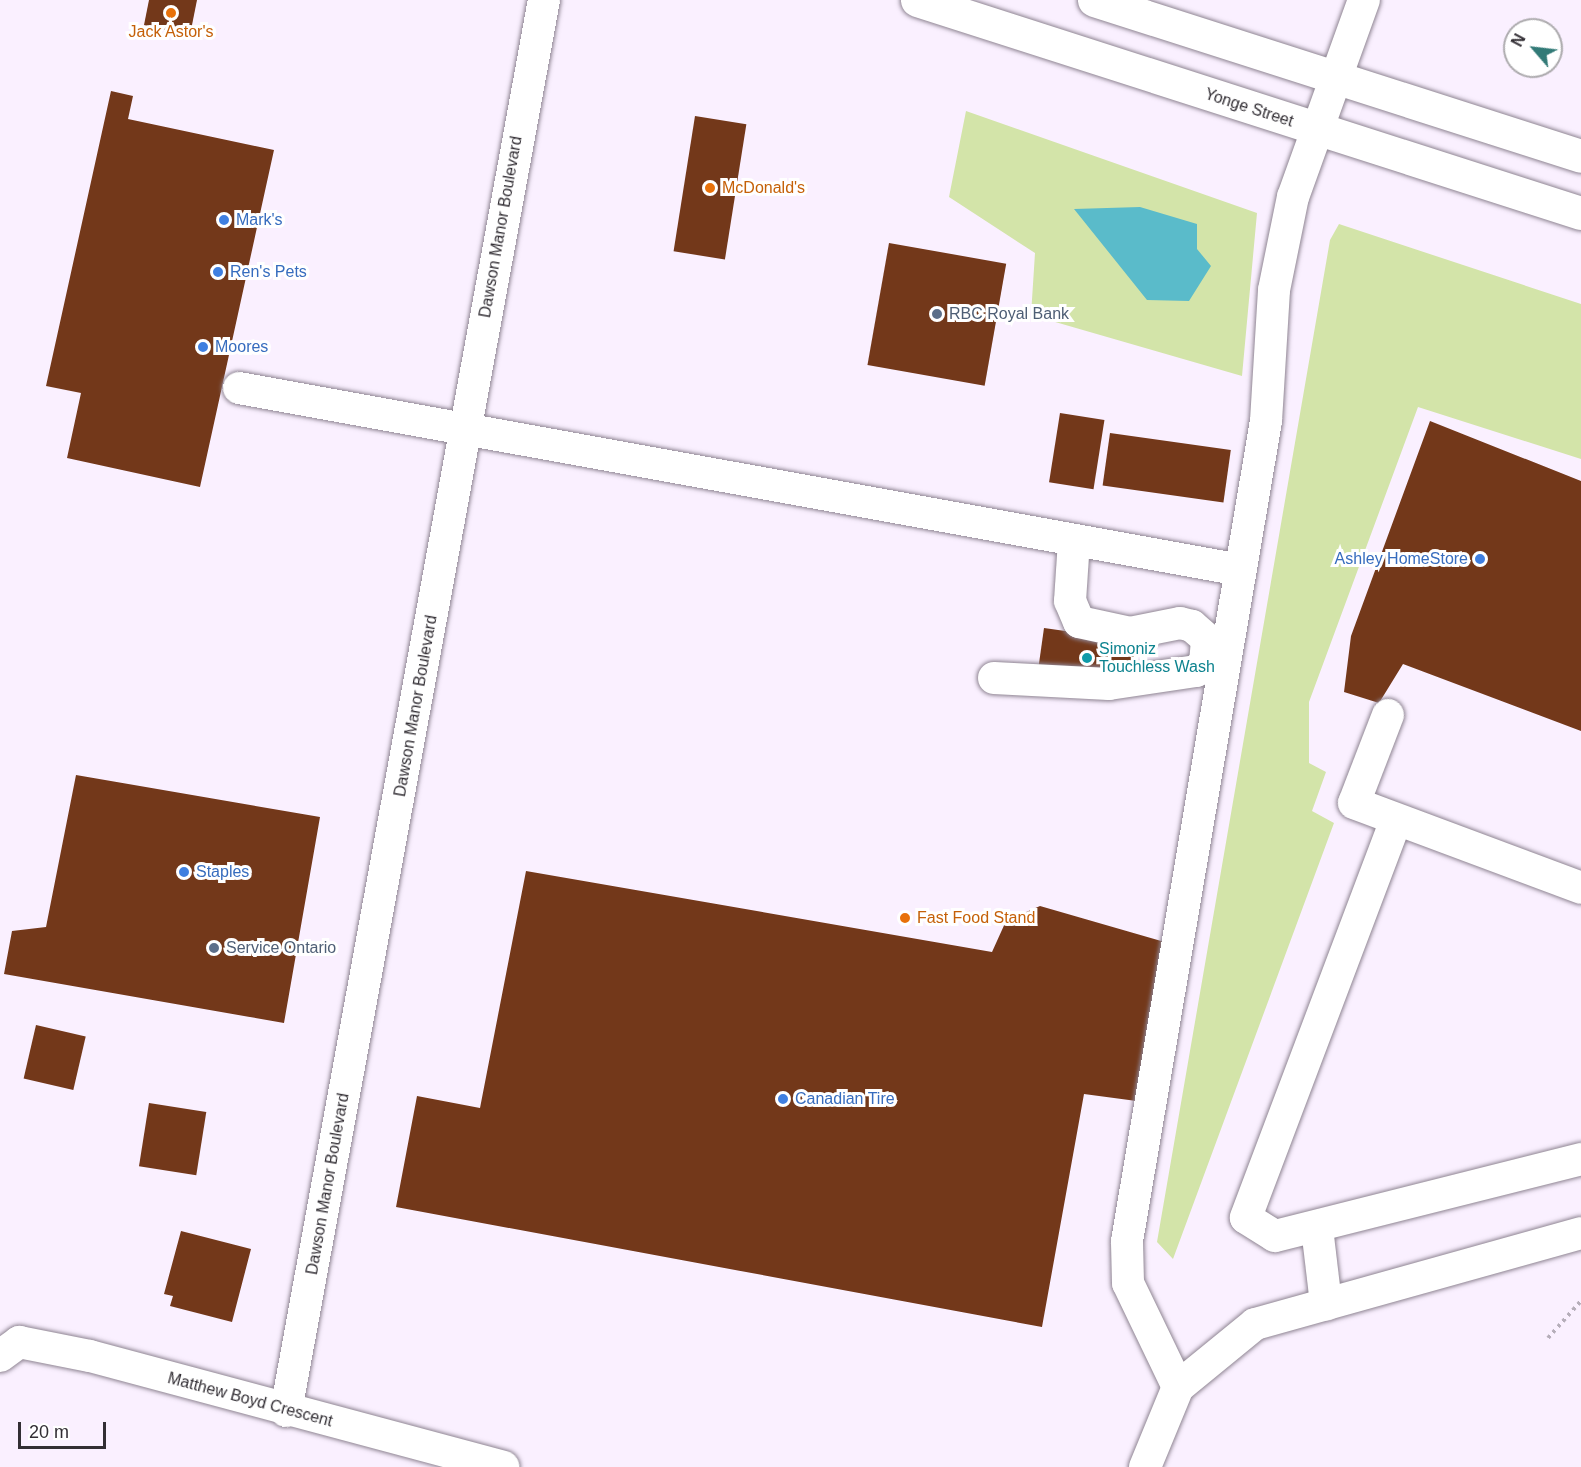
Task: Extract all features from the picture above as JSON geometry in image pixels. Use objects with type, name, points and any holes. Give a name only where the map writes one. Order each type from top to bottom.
[{"type":"main road","name":"Yonge Street","points":[[917,0],[1315,130],[1581,213]]},
{"type":"main road","points":[[1094,0],[1332,79],[1581,156]]},
{"type":"street","name":"Dawson Manor Boulevard","points":[[286,1411],[544,0]]},
{"type":"street","points":[[1178,1387],[1128,1282],[1126,1241],[1266,421],[1274,290],[1293,197],[1332,79],[1364,0]]},
{"type":"street","points":[[239,388],[466,433],[1240,570]]},
{"type":"street","points":[[994,678],[1108,684],[1196,671],[1205,663],[1207,639],[1192,626],[1180,623],[1130,633],[1079,622],[1070,601],[1074,540]]},
{"type":"street","points":[[1388,715],[1354,803],[1581,888]]},
{"type":"street","points":[[1396,820],[1246,1218],[1275,1236],[1317,1228],[1581,1159]]},
{"type":"street","points":[[1317,1228],[1326,1304]]},
{"type":"street","points":[[1145,1467],[1178,1387],[1255,1324],[1581,1233]]},
{"type":"street","name":"Matthew Boyd Crescent","points":[[0,1356],[19,1342],[90,1356],[286,1411],[503,1467]]},
{"type":"path","points":[[1548,1338],[1581,1301]]},
{"type":"green space","points":[[966,111],[1257,213],[1242,376],[1031,315],[1035,253],[949,197]]},
{"type":"green space","points":[[1339,224],[1581,304],[1581,459],[1418,407],[1309,702],[1309,763],[1326,772],[1312,811],[1334,823],[1173,1259],[1157,1242],[1330,240]]},
{"type":"water","points":[[1140,207],[1197,224],[1197,249],[1211,266],[1189,301],[1147,300],[1074,209]]},
{"type":"building","name":"Jack Astor's","points":[[149,0],[197,0],[190,35],[144,25]]},
{"type":"building","points":[[111,91],[133,96],[128,119],[274,150],[200,487],[67,458],[81,393],[46,386]]},
{"type":"building","name":"McDonald's","points":[[695,116],[746,124],[725,259],[674,251]]},
{"type":"building","name":"RBC Royal Bank","points":[[889,243],[1006,264],[985,386],[867,365]]},
{"type":"building","points":[[1060,413],[1104,420],[1093,489],[1049,482]]},
{"type":"building","name":"Ashley HomeStore","points":[[1430,421],[1581,481],[1581,731],[1403,664],[1379,703],[1344,692],[1351,636]]},
{"type":"building","points":[[1110,433],[1231,450],[1223,502],[1103,485]]},
{"type":"building","name":"Simoniz Touchless Wash","points":[[1044,628],[1136,641],[1130,687],[1037,675]]},
{"type":"building","name":"Staples","points":[[76,775],[320,817],[284,1023],[4,974],[12,931],[46,927]]},
{"type":"building","name":"Canadian Tire","points":[[526,871],[992,952],[1006,921],[1040,906],[1175,945],[1144,1102],[1084,1094],[1042,1327],[396,1207],[417,1096],[480,1108]]},
{"type":"building","points":[[36,1025],[86,1036],[73,1090],[24,1079]]},
{"type":"building","points":[[149,1103],[206,1112],[196,1175],[139,1166]]},
{"type":"building","points":[[181,1231],[251,1249],[232,1322],[170,1306],[173,1296],[164,1294]]},
{"type":"place","name":"Jack Astor's","points":[[171,13]]},
{"type":"place","name":"McDonald's","points":[[710,188]]},
{"type":"place","name":"Mark's","points":[[224,220]]},
{"type":"place","name":"Ren's Pets","points":[[218,272]]},
{"type":"place","name":"RBC Royal Bank","points":[[937,314]]},
{"type":"place","name":"Moores","points":[[203,347]]},
{"type":"place","name":"Ashley HomeStore","points":[[1480,559]]},
{"type":"place","name":"Simoniz Touchless Wash","points":[[1087,658]]},
{"type":"place","name":"Staples","points":[[184,872]]},
{"type":"place","name":"Fast Food Stand","points":[[905,918]]},
{"type":"place","name":"Service Ontario","points":[[214,948]]},
{"type":"place","name":"Canadian Tire","points":[[783,1099]]}]
